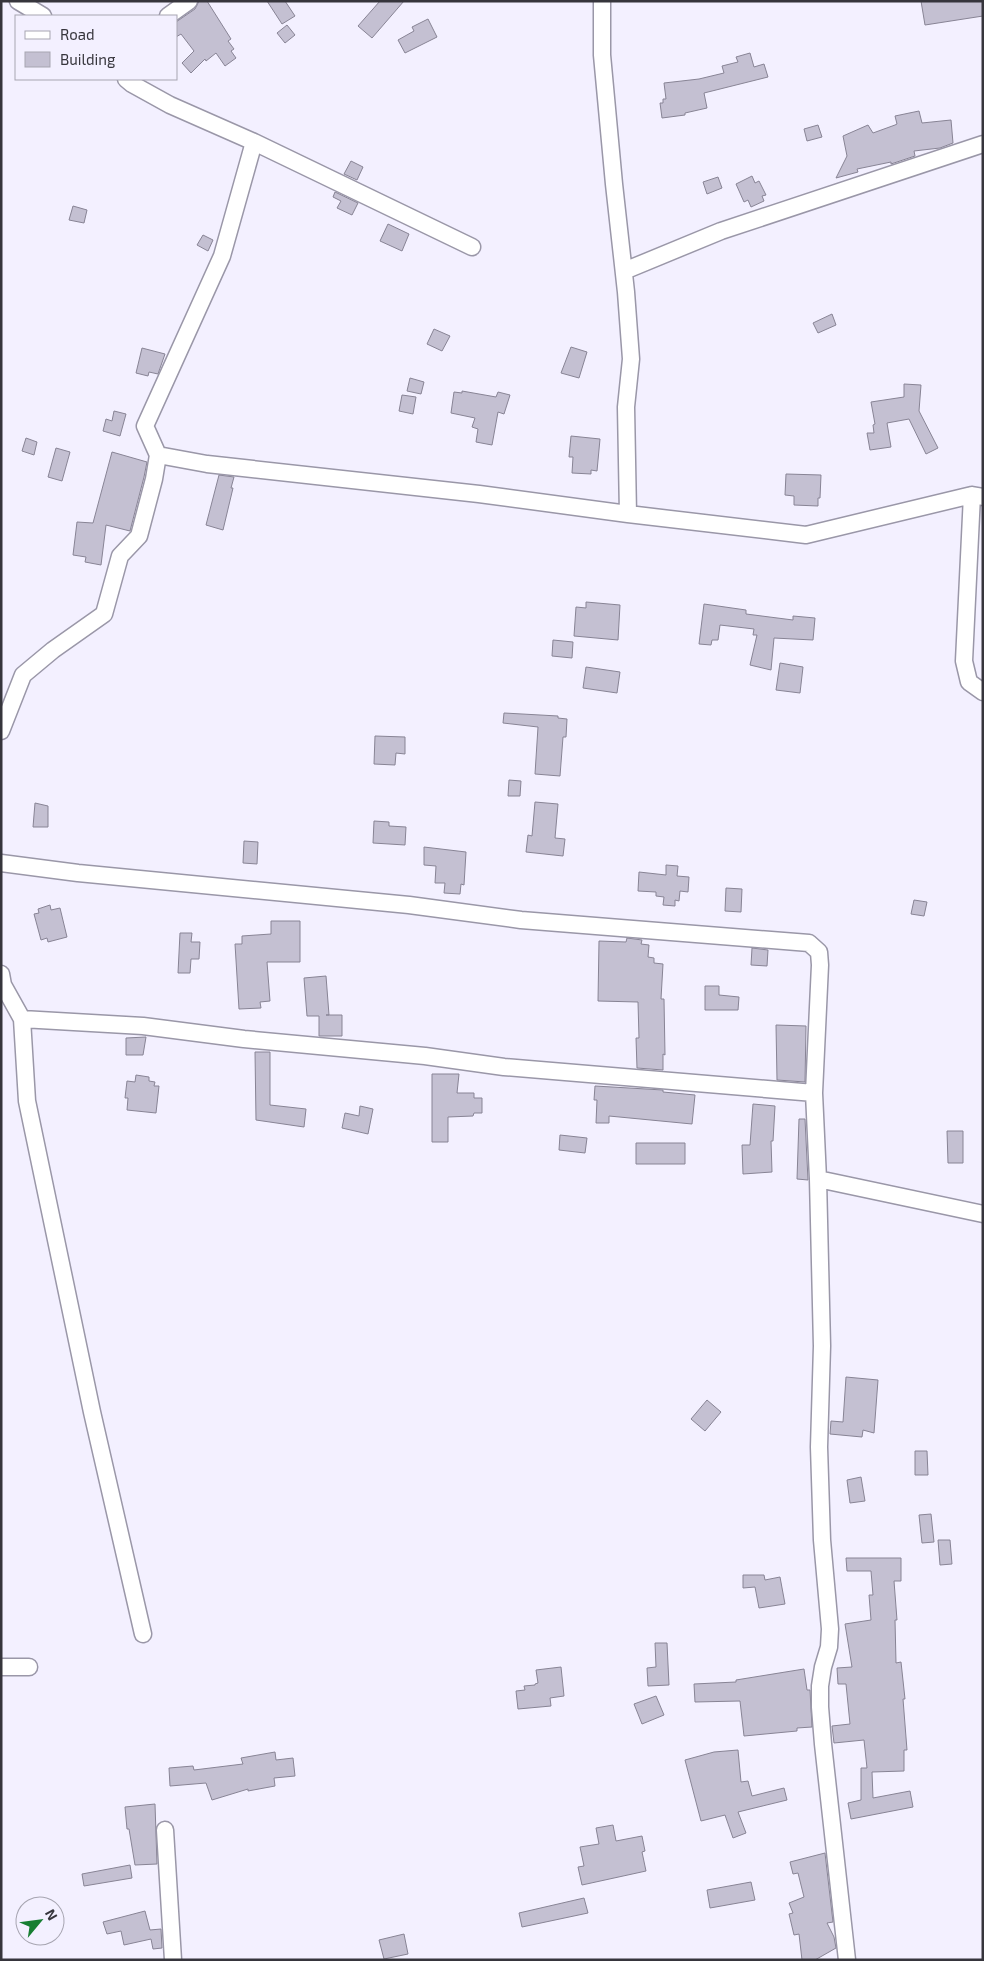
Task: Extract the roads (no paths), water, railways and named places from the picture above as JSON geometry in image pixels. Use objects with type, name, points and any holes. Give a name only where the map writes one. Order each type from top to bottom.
[{"type":"street","points":[[18,1],[41,15]]},
{"type":"street","points":[[169,15],[189,1]]},
{"type":"street","points":[[602,1],[602,55],[624,272],[630,359],[626,408],[628,514]]},
{"type":"street","points":[[127,80],[170,105],[254,142],[472,247]]},
{"type":"street","points":[[1,731],[23,675],[53,650],[104,614],[120,556],[140,536],[158,455],[145,426],[222,256],[254,142]]},
{"type":"street","points":[[624,272],[721,230],[983,144]]},
{"type":"street","points":[[158,455],[207,464],[479,494],[806,535],[978,496],[964,661],[969,682],[983,692]]},
{"type":"street","points":[[1,863],[78,874],[410,905],[521,920],[810,943],[819,952],[814,1093],[822,1346],[819,1456],[822,1540],[830,1629],[829,1647],[820,1686],[820,1707],[847,1960]]},
{"type":"street","points":[[1,974],[3,985],[22,1018],[27,1101],[92,1412],[144,1634]]},
{"type":"street","points":[[22,1018],[143,1026],[244,1039],[425,1056],[504,1067],[814,1093]]},
{"type":"street","points":[[818,1179],[983,1214]]},
{"type":"street","points":[[1,1667],[29,1667]]},
{"type":"street","points":[[165,1830],[173,1960]]}]
